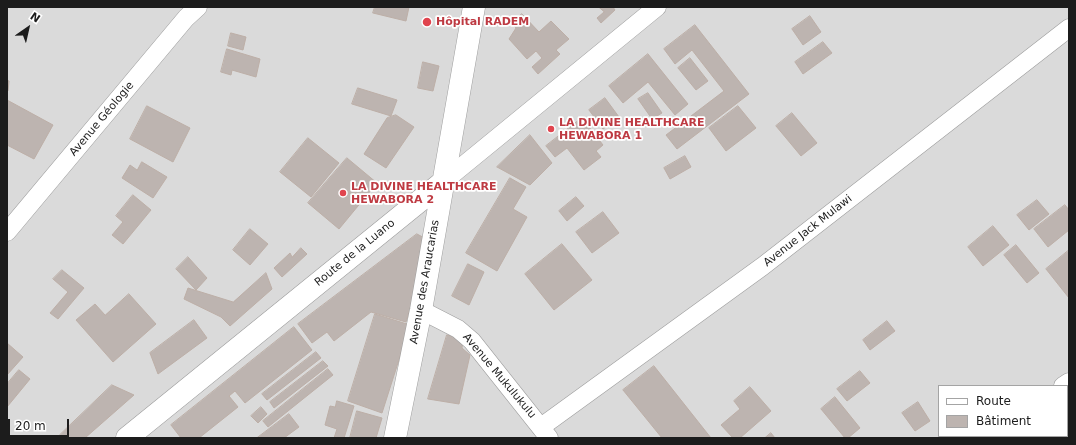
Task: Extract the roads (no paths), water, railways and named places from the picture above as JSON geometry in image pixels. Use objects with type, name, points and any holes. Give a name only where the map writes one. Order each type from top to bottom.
[{"type":"street","name":"Avenue Géologie","points":[[7,232],[181,24],[198,7]]},
{"type":"street","name":"Avenue des Araucarias","points":[[395,438],[421,310],[474,7]]},
{"type":"street","name":"Route de la Luano","points":[[127,438],[657,7]]},
{"type":"street","name":"Avenue Jack Mulawi","points":[[545,432],[763,266],[1069,28]]},
{"type":"street","name":"Avenue Mukulukulu","points":[[421,310],[458,329],[472,341],[545,432]]},
{"type":"place","name":"Hôpital RADEM","points":[[427,22]]},
{"type":"place","name":"LA DIVINE HEALTHCARE HEWABORA 1","points":[[551,129]]},
{"type":"place","name":"LA DIVINE HEALTHCARE HEWABORA 2","points":[[343,193]]}]
